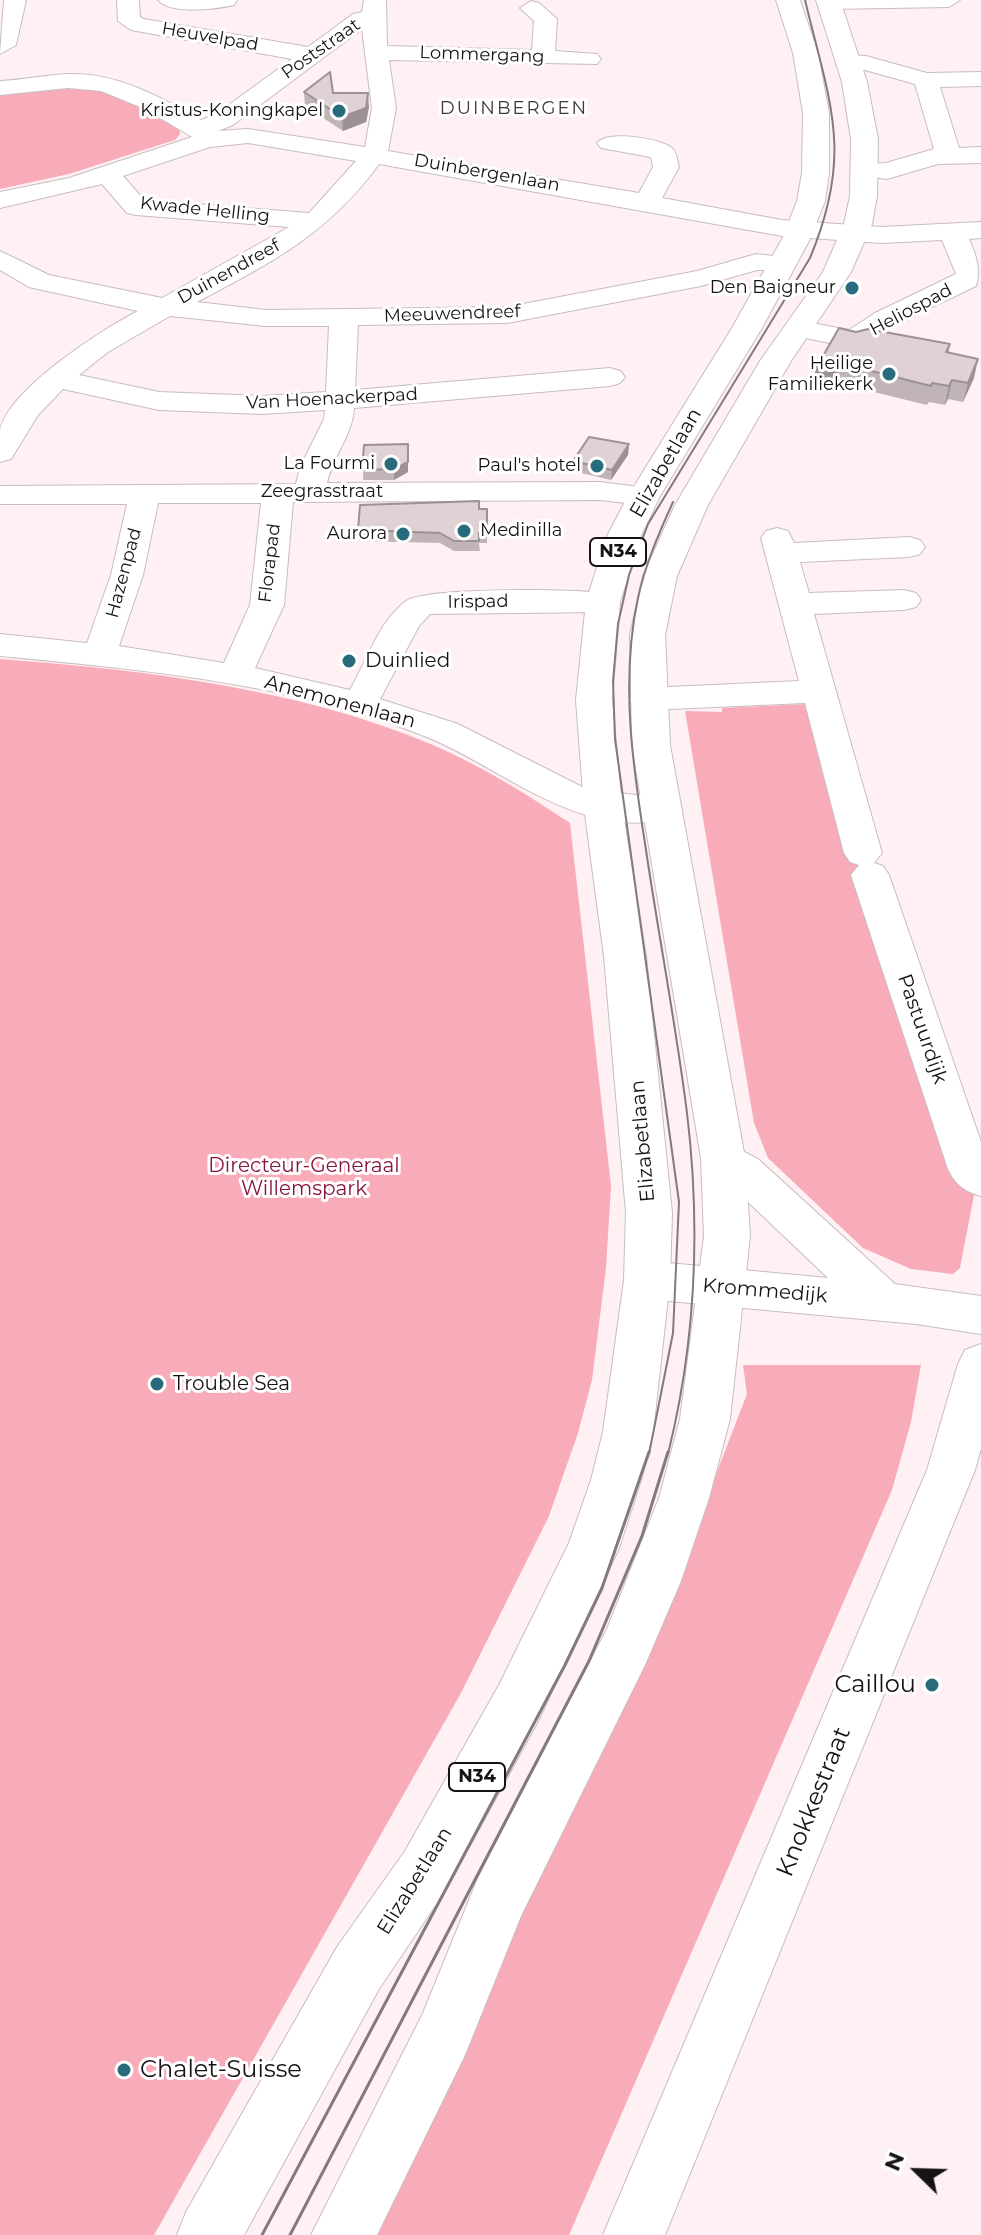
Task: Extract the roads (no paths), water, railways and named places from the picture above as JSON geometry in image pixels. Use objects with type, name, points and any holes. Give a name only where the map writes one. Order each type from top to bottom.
[{"type":"main road","name":"Elizabetlaan","points":[[209,2235],[358,1968],[432,1857],[518,1704],[587,1561],[616,1480],[628,1432],[647,1280],[649,1213],[625,956],[603,807],[594,700],[603,602],[623,538],[644,496],[747,328],[758,301],[801,229],[810,207],[820,149],[806,67],[788,0]]},
{"type":"main road","name":"N34","points":[[343,2235],[444,2034],[499,1899],[626,1647],[655,1581],[684,1498],[702,1432],[723,1288],[727,1236],[723,1158],[647,699],[653,600],[670,550],[739,424],[788,343],[801,329],[831,281],[854,233],[866,170],[864,126],[829,1]]},
{"type":"street","points":[[0,47],[4,45],[15,0]]},
{"type":"street","name":"Heuvelpad","points":[[128,0],[129,21],[139,25],[318,50]]},
{"type":"street","points":[[169,0],[226,0]]},
{"type":"street","points":[[374,6],[396,0]]},
{"type":"street","points":[[522,4],[562,0]]},
{"type":"street","points":[[829,1],[949,0]]},
{"type":"street","points":[[522,4],[546,19],[543,57]]},
{"type":"street","name":"Poststraat","points":[[204,135],[361,19],[374,6]]},
{"type":"street","name":"Duinendreef","points":[[0,453],[26,412],[56,379],[108,339],[251,265],[316,221],[374,154],[380,141],[384,102],[374,51],[374,6]]},
{"type":"street","points":[[318,50],[374,51]]},
{"type":"street","name":"Lommergang","points":[[374,51],[589,59]]},
{"type":"street","points":[[847,62],[866,63],[926,80],[981,79]]},
{"type":"street","points":[[926,80],[949,156]]},
{"type":"street","points":[[0,88],[73,81],[115,86],[135,93],[204,135]]},
{"type":"street","name":"Duinbergenlaan","points":[[0,200],[107,174],[204,135],[248,136],[374,154],[801,229],[854,233],[981,230]]},
{"type":"street","points":[[618,140],[654,148],[667,160],[647,202]]},
{"type":"street","points":[[866,170],[887,171],[949,156],[981,155]]},
{"type":"street","name":"Kwade Helling","points":[[107,174],[136,207],[316,221]]},
{"type":"street","name":"Heliospad","points":[[801,329],[854,339],[885,319],[966,280],[971,276],[969,265],[952,232]]},
{"type":"street","name":"Meeuwendreef","points":[[1,261],[39,281],[80,292],[166,307],[266,318],[507,315],[701,278],[756,262],[781,264]]},
{"type":"street","name":"Florapad","points":[[235,675],[267,605],[294,493],[315,467],[339,419],[344,318]]},
{"type":"street","name":"Van Hoenackerpad","points":[[56,379],[159,401],[262,405],[427,395],[610,377]]},
{"type":"street","name":"Zeegrasstraat","points":[[0,495],[600,491],[644,496]]},
{"type":"street","name":"Hazenpad","points":[[100,653],[127,575],[145,493]]},
{"type":"street","name":"Pastuurdijk","points":[[909,547],[779,546],[866,864],[969,1169],[981,1179]]},
{"type":"street","points":[[794,604],[904,600]]},
{"type":"street","name":"Irispad","points":[[360,704],[405,620],[420,606],[443,602],[603,602]]},
{"type":"street","name":"Anemonenlaan","points":[[0,645],[100,653],[235,675],[360,704],[446,732],[576,800],[603,807],[663,808]]},
{"type":"street","points":[[647,699],[817,691]]},
{"type":"street","name":"Krommedijk","points":[[723,1158],[743,1171],[884,1302]]},
{"type":"street","name":"Krommedijk","points":[[647,1280],[884,1302],[981,1315]]},
{"type":"street","name":"Knokkestraat","points":[[634,2235],[966,1476],[981,1364]]},
{"type":"tram line","points":[[649,1454],[673,1333],[679,1202],[615,739],[613,681],[618,624],[629,575],[648,524],[810,258],[823,221],[831,188],[833,129],[823,69],[805,0]]},
{"type":"tram line","points":[[668,1454],[690,1327],[694,1199],[683,1080],[637,788],[629,693],[638,598],[648,561],[673,502]]},
{"type":"tram line","points":[[262,2235],[565,1665],[602,1588],[649,1452]]},
{"type":"tram line","points":[[290,2235],[589,1661],[642,1536],[668,1452]]},
{"type":"place","name":"Kristus-Koningkapel","points":[[339,111]]},
{"type":"place","name":"Den Baigneur","points":[[852,288]]},
{"type":"place","name":"Heilige Familiekerk","points":[[889,374]]},
{"type":"place","name":"La Fourmi","points":[[391,464]]},
{"type":"place","name":"Paul's hotel","points":[[597,466]]},
{"type":"place","name":"Medinilla","points":[[464,531]]},
{"type":"place","name":"Aurora","points":[[403,534]]},
{"type":"place","name":"Duinlied","points":[[349,661]]},
{"type":"place","name":"Trouble Sea","points":[[157,1384]]},
{"type":"place","name":"Caillou","points":[[932,1685]]},
{"type":"place","name":"Chalet-Suisse","points":[[124,2070]]},
{"type":"district","name":"DUINBERGEN","points":[[514,109]]},
{"type":"park label","name":"Directeur-Generaal Willemspark","points":[[304,1178]]}]
